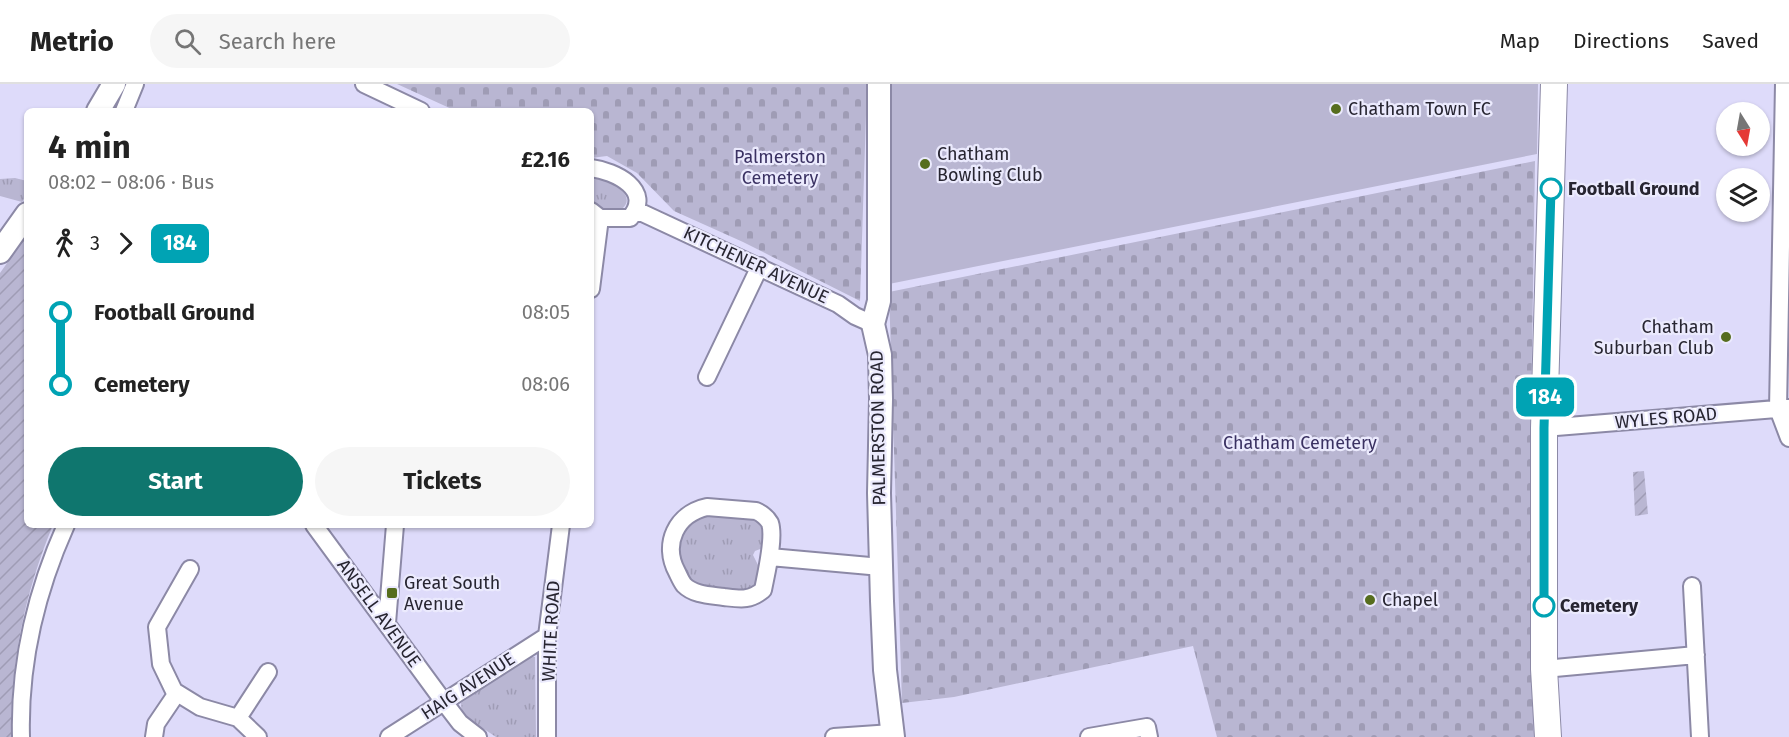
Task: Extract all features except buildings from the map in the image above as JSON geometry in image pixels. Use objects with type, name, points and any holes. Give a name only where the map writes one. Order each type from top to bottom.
[{"type":"main road","points":[[1548,737],[1544,669],[1544,428],[1554,84]]},
{"type":"street","points":[[100,108],[114,84]]},
{"type":"street","points":[[125,108],[135,84]]},
{"type":"street","points":[[364,84],[415,108]]},
{"type":"street","name":"PALMERSTON ROAD","points":[[879,84],[879,301],[873,324],[880,355],[881,567],[885,670],[892,735]]},
{"type":"street","points":[[1784,84],[1784,409],[1789,438]]},
{"type":"street","points":[[594,169],[608,171],[618,176],[637,193],[638,201],[636,210],[630,218],[595,215],[594,234]]},
{"type":"street","name":"KITCHENER AVENUE","points":[[636,210],[760,266],[838,304],[855,316],[873,324]]},
{"type":"street","points":[[0,252],[24,218]]},
{"type":"street","points":[[707,377],[760,266]]},
{"type":"street","name":"WYLES ROAD","points":[[1544,428],[1784,409]]},
{"type":"street","points":[[707,507],[756,511],[762,514],[770,523],[770,557],[763,590],[753,598],[742,599],[702,594],[684,585],[673,565],[670,551],[672,538],[680,522],[689,514],[707,507]]},
{"type":"street","points":[[21,737],[25,663],[32,627],[46,575],[65,528]]},
{"type":"street","name":"ANSELL AVENUE","points":[[316,528],[460,723],[478,737]]},
{"type":"street","points":[[387,623],[395,528]]},
{"type":"street","name":"WHITE ROAD","points":[[547,737],[547,636],[561,528]]},
{"type":"street","points":[[770,557],[881,567]]},
{"type":"street","points":[[190,569],[157,627],[160,664],[174,691],[200,707],[238,718],[258,737]]},
{"type":"street","points":[[1692,586],[1700,737]]},
{"type":"street","name":"HAIG AVENUE","points":[[389,737],[547,636]]},
{"type":"street","points":[[1544,669],[1696,655]]},
{"type":"street","points":[[238,718],[268,672]]},
{"type":"street","points":[[154,737],[156,724],[177,693]]},
{"type":"street","points":[[1089,737],[1148,732]]},
{"type":"street","points":[[834,737],[892,735]]},
{"type":"green space","name":"Palmerston Cemetery","points":[[397,84],[867,84],[860,301],[743,242],[674,211],[637,173],[607,156],[594,158],[594,108],[449,108]]},
{"type":"green space","points":[[889,84],[1538,84],[1537,154],[884,285]]},
{"type":"green space","name":"Chatham Cemetery","points":[[1535,161],[1530,479],[1531,674],[1536,737],[1217,737],[1193,646],[954,697],[902,703],[889,292]]},
{"type":"green space","points":[[594,177],[611,183],[627,198],[625,206],[618,211],[601,209],[594,205]]},
{"type":"green space","points":[[0,179],[24,180],[22,202],[0,196]]},
{"type":"green space","points":[[24,239],[24,528],[52,528],[34,577],[21,629],[13,682],[11,737],[0,737],[0,273]]},
{"type":"green space","points":[[1644,471],[1648,514],[1635,516],[1633,472]]},
{"type":"green space","points":[[707,511],[753,516],[762,521],[765,547],[755,551],[753,555],[758,565],[763,567],[760,583],[746,593],[693,584],[677,562],[682,528]]},
{"type":"green space","points":[[529,656],[535,657],[536,737],[496,737],[462,712],[461,703]]},
{"type":"bus line","name":"184","points":[[1544,606],[1544,428],[1551,189]]},
{"type":"place","name":"Chatham Town FC","points":[[1336,109]]},
{"type":"place","name":"Chatham Bowling Club","points":[[925,164]]},
{"type":"place","name":"Football Ground","points":[[1551,189]]},
{"type":"place","name":"Chatham Suburban Club","points":[[1726,337]]},
{"type":"place","name":"Great South Avenue","points":[[392,593]]},
{"type":"place","name":"Chapel","points":[[1370,600]]},
{"type":"place","name":"Cemetery","points":[[1544,606]]}]
